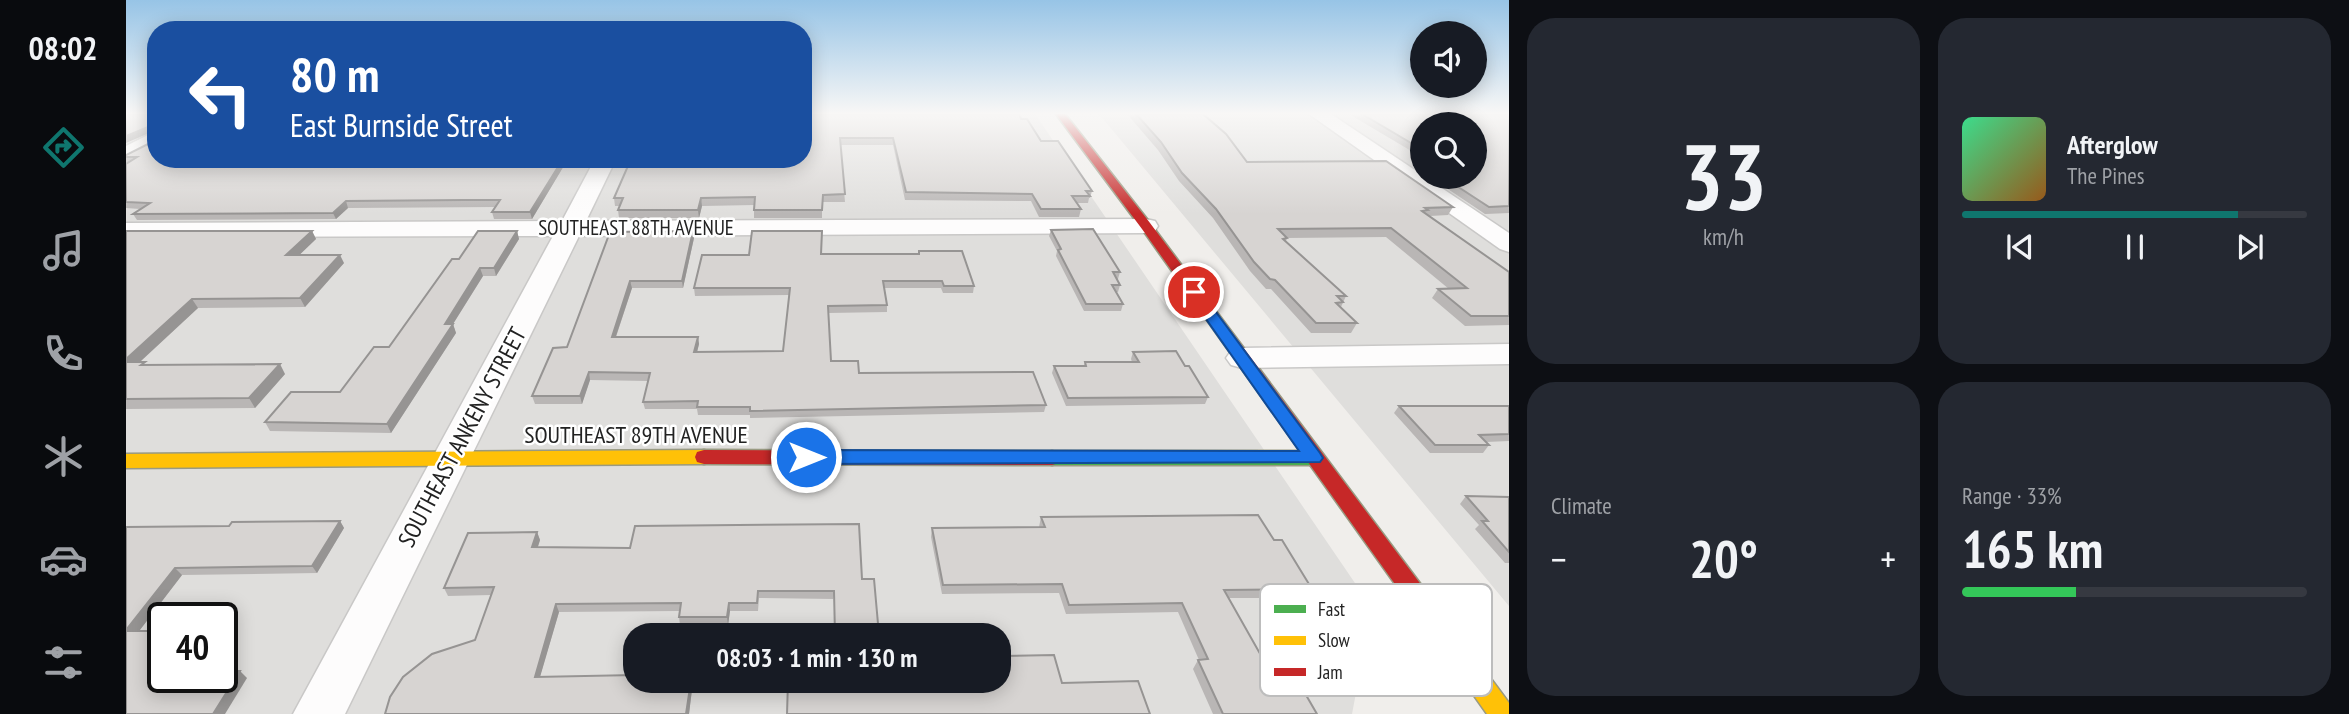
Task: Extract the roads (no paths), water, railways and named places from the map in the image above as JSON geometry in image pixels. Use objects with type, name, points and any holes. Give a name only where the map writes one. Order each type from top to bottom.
[{"type":"street","points":[[1086,147],[1407,584]]},
{"type":"street","points":[[1367,147],[1509,244]]},
{"type":"street","name":"SOUTHEAST ANKENY STREET","points":[[318,714],[601,168]]},
{"type":"street","name":"SOUTHEAST 88TH AVENUE","points":[[126,230],[1146,226]]},
{"type":"street","points":[[1242,358],[1509,354]]},
{"type":"street","name":"SOUTHEAST 89TH AVENUE","points":[[126,461],[452,457],[1314,458]]},
{"type":"street","points":[[1489,696],[1502,714]]}]
